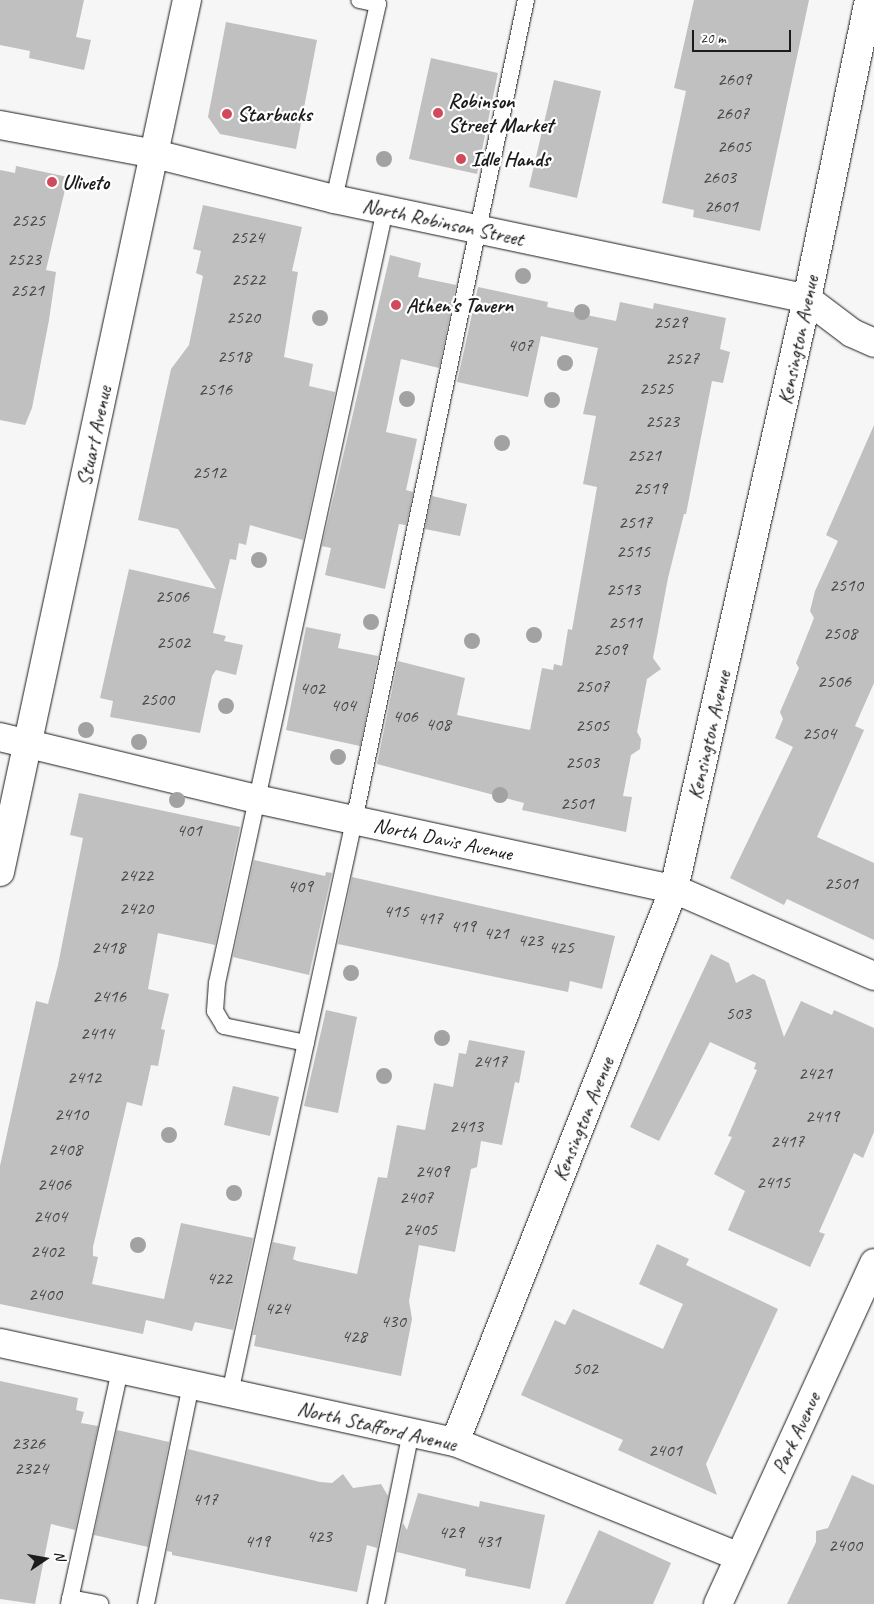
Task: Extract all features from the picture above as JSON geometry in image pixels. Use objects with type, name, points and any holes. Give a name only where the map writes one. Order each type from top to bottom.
[{"type":"street","name":"Stuart Avenue","points":[[0,872],[187,0]]},
{"type":"street","name":"Kensington Avenue","points":[[455,1442],[674,889],[808,299],[869,0]]},
{"type":"street","name":"North Robinson Street","points":[[0,125],[155,154],[334,199],[808,299],[852,333],[874,343]]},
{"type":"street","name":"North Davis Avenue","points":[[0,737],[29,742],[256,799],[674,889],[874,976]]},
{"type":"street","name":"Park Avenue","points":[[718,1604],[874,1263]]},
{"type":"street","name":"North Stafford Avenue","points":[[0,1343],[455,1442],[739,1557]]},
{"type":"lane","points":[[334,199],[378,4],[359,0]]},
{"type":"lane","points":[[230,1393],[354,821],[476,229],[526,0]]},
{"type":"lane","points":[[306,1043],[224,1026],[215,1011],[223,950],[385,210]]},
{"type":"lane","points":[[100,1604],[69,1601],[120,1370]]},
{"type":"lane","points":[[146,1604],[191,1385]]},
{"type":"lane","points":[[376,1604],[411,1432]]},
{"type":"building","points":[[0,0],[84,0],[76,37],[91,40],[84,70],[29,58],[30,51],[0,45]]},
{"type":"building","points":[[694,0],[809,0],[760,231],[693,217],[694,210],[662,203],[686,91],[674,88]]},
{"type":"building","points":[[226,22],[317,40],[296,149],[220,134],[208,117]]},
{"type":"building","points":[[431,58],[498,73],[477,174],[409,159]]},
{"type":"building","points":[[554,80],[601,91],[577,198],[529,187]]},
{"type":"building","points":[[16,166],[68,177],[46,270],[56,272],[32,408],[25,425],[0,420],[0,170],[15,173]]},
{"type":"building","points":[[203,205],[302,227],[292,271],[298,272],[284,357],[313,364],[309,386],[335,392],[303,540],[250,525],[246,545],[239,543],[236,560],[230,559],[213,633],[226,636],[224,641],[243,645],[236,675],[216,670],[212,676],[200,733],[110,717],[113,701],[100,698],[129,569],[216,589],[178,529],[138,520],[171,369],[189,345],[203,276],[196,273],[201,251],[193,249]]},
{"type":"building","points":[[390,255],[421,263],[418,277],[456,285],[439,368],[401,359],[386,432],[417,439],[406,490],[413,492],[406,525],[399,524],[385,589],[325,575],[331,548],[322,546]]},
{"type":"building","points":[[478,287],[548,302],[547,307],[616,321],[620,302],[653,309],[654,303],[726,318],[720,349],[730,352],[723,383],[712,381],[686,514],[684,514],[668,578],[653,658],[661,669],[647,679],[637,732],[641,739],[640,749],[631,755],[623,796],[632,797],[626,832],[522,810],[524,803],[377,764],[398,661],[465,678],[457,715],[530,730],[542,668],[553,670],[554,664],[562,666],[568,629],[572,630],[597,487],[583,484],[596,416],[583,414],[598,348],[541,336],[528,397],[457,382]]},
{"type":"building","points":[[874,425],[874,683],[855,726],[864,730],[817,837],[874,863],[874,940],[787,899],[784,905],[730,878],[793,747],[775,738],[783,719],[780,712],[799,668],[796,663],[814,618],[810,611],[815,591],[838,541],[826,535]]},
{"type":"building","points":[[432,496],[467,504],[460,536],[425,529]]},
{"type":"building","points":[[306,627],[341,634],[338,648],[378,656],[360,746],[286,730]]},
{"type":"building","points":[[79,793],[240,827],[215,945],[158,933],[148,989],[169,994],[161,1029],[165,1030],[158,1066],[151,1065],[142,1106],[127,1102],[93,1247],[93,1256],[98,1257],[92,1284],[164,1299],[181,1223],[253,1238],[233,1330],[195,1322],[192,1331],[146,1320],[143,1334],[0,1304],[0,1166],[36,1001],[48,1004],[58,965],[83,838],[70,835]]},
{"type":"building","points":[[254,860],[325,876],[326,872],[332,873],[309,975],[233,957]]},
{"type":"building","points":[[352,877],[615,936],[602,989],[570,981],[568,992],[338,944]]},
{"type":"building","points":[[711,954],[729,963],[736,983],[753,974],[765,980],[784,1037],[801,1001],[832,1015],[834,1010],[874,1028],[874,1132],[863,1158],[854,1153],[819,1232],[825,1234],[810,1267],[728,1230],[745,1191],[714,1174],[732,1137],[728,1136],[757,1070],[754,1069],[756,1063],[710,1042],[659,1141],[630,1127]]},
{"type":"building","points":[[326,1010],[357,1017],[338,1113],[304,1106]]},
{"type":"building","points":[[469,1040],[525,1051],[519,1083],[515,1082],[502,1145],[481,1141],[477,1167],[471,1169],[455,1252],[419,1245],[409,1301],[412,1319],[401,1376],[254,1346],[256,1335],[253,1335],[273,1242],[296,1247],[293,1259],[297,1261],[357,1274],[378,1177],[387,1178],[397,1125],[425,1130],[434,1083],[453,1087],[459,1053],[466,1054]]},
{"type":"building","points":[[233,1086],[279,1097],[270,1136],[224,1125]]},
{"type":"building","points":[[657,1244],[689,1259],[686,1265],[778,1309],[706,1464],[717,1495],[618,1450],[623,1440],[521,1395],[555,1320],[565,1325],[573,1309],[663,1349],[683,1304],[639,1284]]},
{"type":"building","points":[[0,1381],[78,1398],[76,1410],[84,1412],[81,1423],[98,1426],[75,1530],[51,1524],[35,1604],[0,1599]]},
{"type":"building","points":[[117,1430],[169,1442],[148,1547],[94,1535]]},
{"type":"building","points":[[188,1449],[320,1482],[332,1483],[343,1474],[353,1488],[381,1484],[388,1496],[377,1548],[367,1545],[357,1592],[172,1555],[172,1552],[167,1551]]},
{"type":"building","points":[[852,1475],[874,1485],[874,1604],[787,1604],[816,1542],[816,1531],[828,1528]]},
{"type":"building","points":[[418,1493],[479,1507],[480,1501],[545,1515],[530,1589],[465,1576],[466,1569],[397,1552],[403,1523],[407,1530]]},
{"type":"building","points":[[599,1530],[671,1563],[653,1604],[565,1604]]},
{"type":"place","name":"Robinson Street Market","points":[[438,113]]},
{"type":"place","name":"Starbucks","points":[[227,114]]},
{"type":"place","name":"Idle Hands","points":[[461,159]]},
{"type":"place","name":"Uliveto","points":[[52,182]]},
{"type":"place","name":"Athen's Tavern","points":[[396,305]]}]
